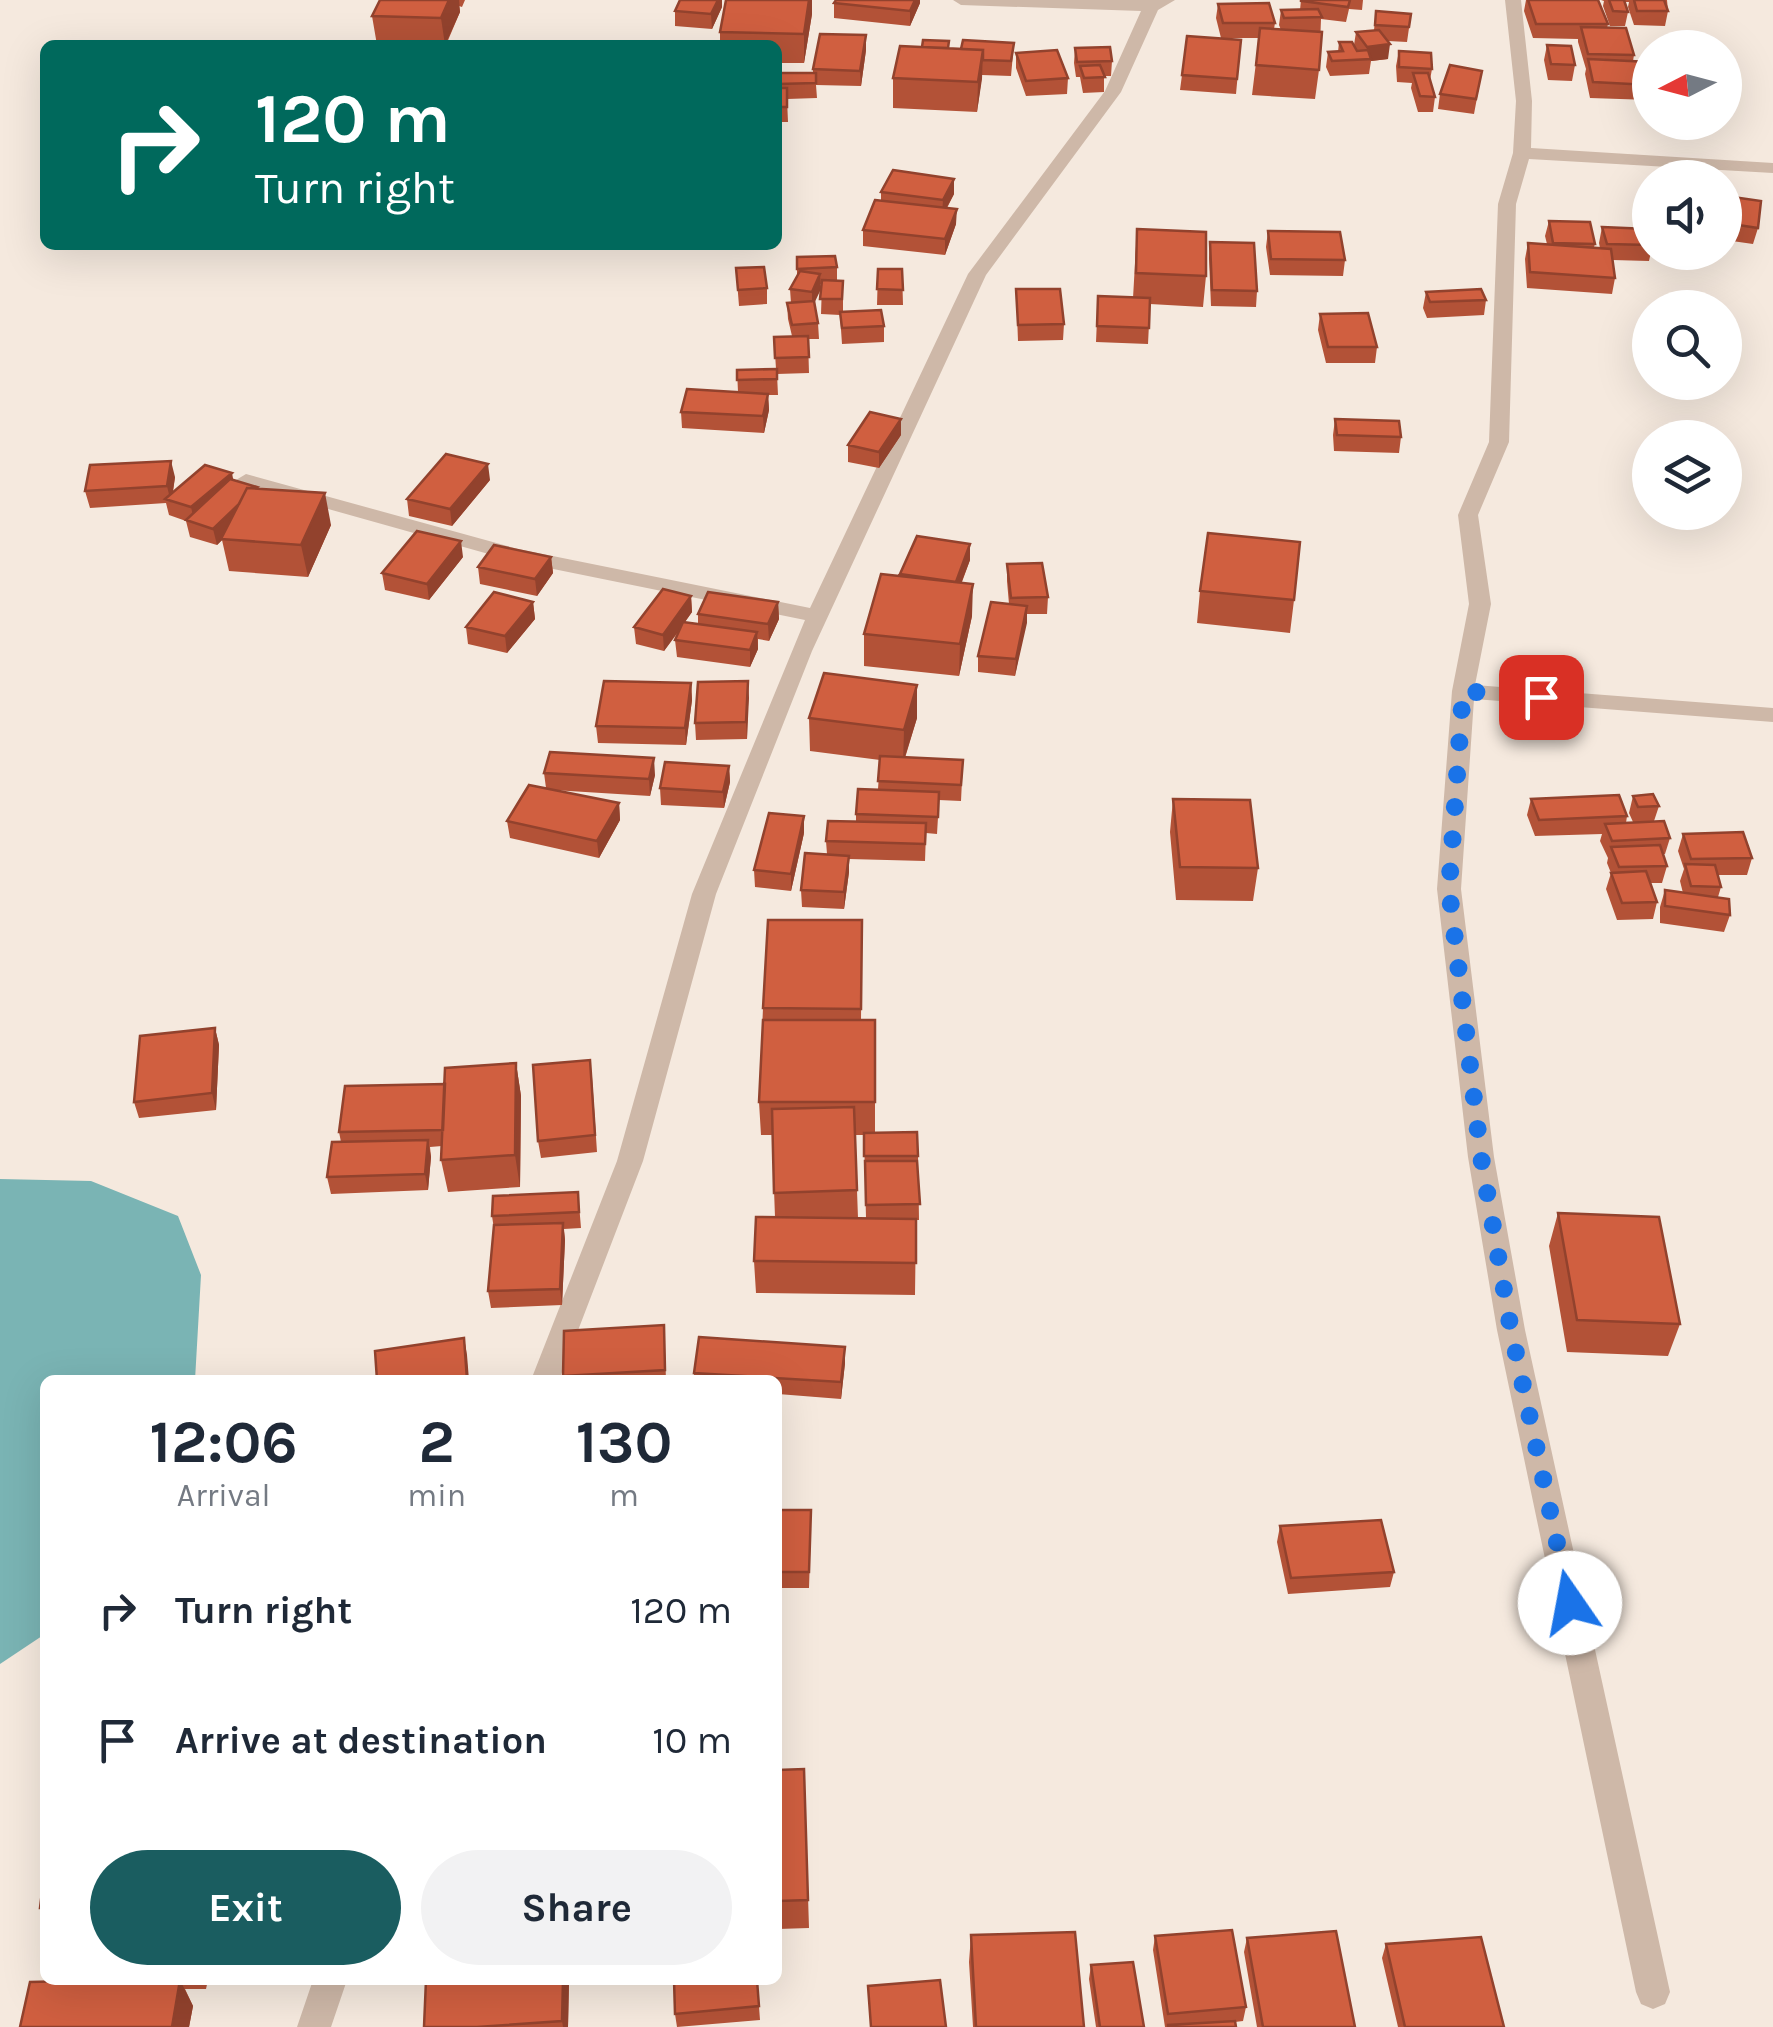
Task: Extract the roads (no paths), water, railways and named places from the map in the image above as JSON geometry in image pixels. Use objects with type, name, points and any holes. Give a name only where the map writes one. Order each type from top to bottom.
[{"type":"street","points":[[547,1375],[630,1161],[704,894],[818,616],[977,274],[1113,92],[1159,4],[962,0]]},
{"type":"street","points":[[1513,0],[1524,101],[1522,153],[1506,204],[1499,442],[1468,515],[1480,604],[1463,691],[1449,889],[1481,1157],[1511,1330],[1652,1992]]},
{"type":"street","points":[[1522,153],[1773,168]]},
{"type":"street","points":[[246,480],[514,554],[818,616]]},
{"type":"street","points":[[1463,691],[1773,715]]},
{"type":"street","points":[[314,2027],[328,1985]]},
{"type":"water","points":[[0,1179],[91,1181],[178,1216],[201,1275],[195,1375],[40,1375],[40,1637],[0,1664]]}]
